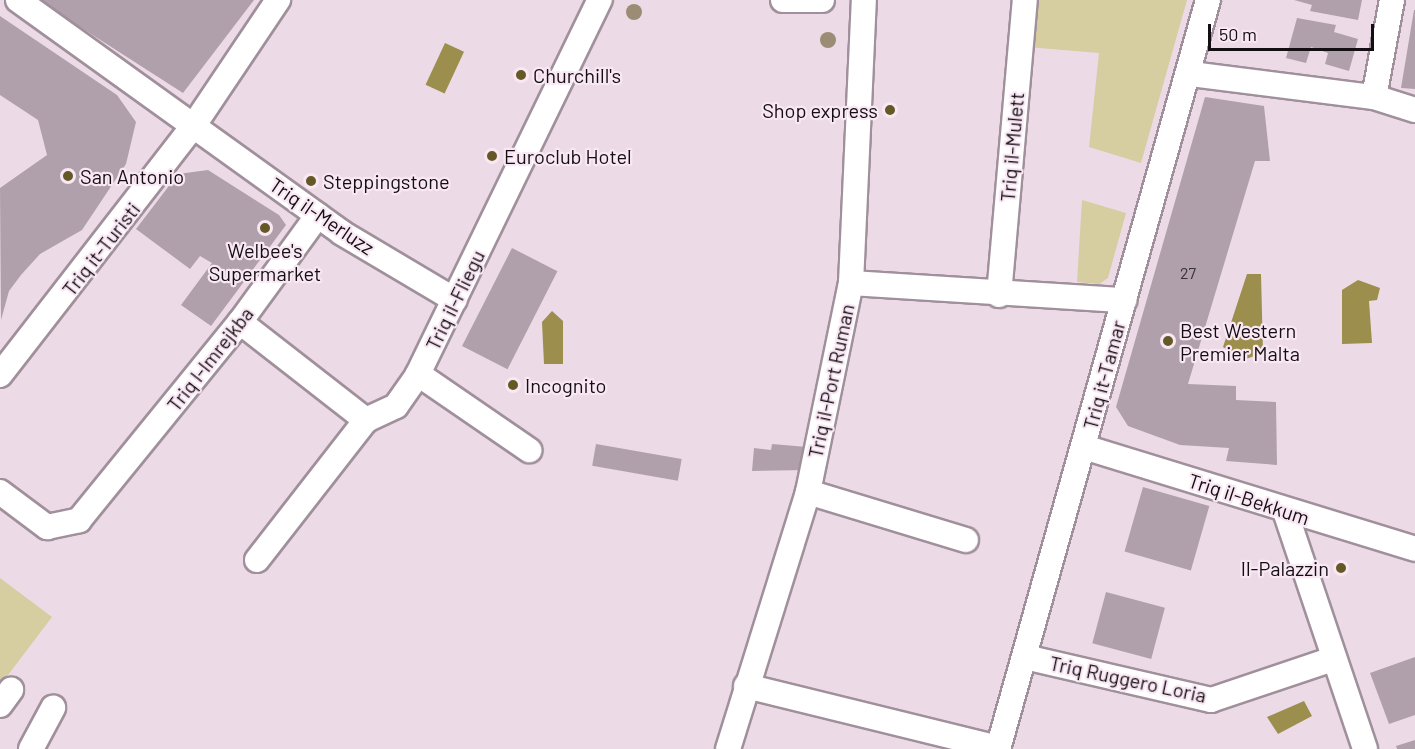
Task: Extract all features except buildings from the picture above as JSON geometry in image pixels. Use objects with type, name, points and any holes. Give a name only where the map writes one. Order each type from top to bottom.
[{"type":"street","name":"Triq il-Merluzz","points":[[18,0],[318,215],[455,300]]},
{"type":"street","name":"Triq it-Turisti","points":[[0,375],[98,254],[194,125],[278,0]]},
{"type":"street","name":"Triq il-Fliegu","points":[[257,560],[366,420],[396,406],[418,374],[600,0]]},
{"type":"street","points":[[783,0],[822,0]]},
{"type":"street","name":"Triq il-Port Ruman","points":[[728,749],[808,492],[850,283],[864,0]]},
{"type":"street","name":"Triq il-Mulett","points":[[999,295],[1025,0]]},
{"type":"street","name":"Triq it-Tamar","points":[[998,749],[1124,300],[1191,74],[1208,0]]},
{"type":"street","points":[[1374,97],[1392,0]]},
{"type":"street","points":[[1191,74],[1374,97],[1415,110]]},
{"type":"street","name":"Triq l-Imrejkba","points":[[0,492],[47,527],[79,520],[98,500],[240,322],[318,215]]},
{"type":"street","points":[[850,283],[999,295],[1124,300]]},
{"type":"street","points":[[240,322],[366,420]]},
{"type":"street","points":[[418,374],[529,450]]},
{"type":"street","name":"Triq il-Bekkum","points":[[1084,447],[1285,512],[1415,549]]},
{"type":"street","points":[[808,492],[966,540]]},
{"type":"street","points":[[1285,512],[1332,659],[1365,749]]},
{"type":"street","name":"Triq Ruggero Loria","points":[[1025,657],[1211,700],[1332,659]]},
{"type":"street","points":[[746,686],[998,749]]},
{"type":"street","points":[[32,749],[53,708]]},
{"type":"shaded area","points":[[1032,0],[1187,0],[1141,163],[1089,147],[1099,53],[1027,47]]},
{"type":"shaded area","points":[[445,43],[464,52],[445,94],[426,85]]},
{"type":"shaded area","points":[[1082,200],[1126,213],[1108,278],[1099,284],[1077,282]]},
{"type":"shaded area","points":[[1247,274],[1261,274],[1263,353],[1243,360],[1223,347]]},
{"type":"shaded area","points":[[1358,280],[1380,288],[1377,300],[1369,301],[1372,343],[1342,344],[1342,290]]},
{"type":"shaded area","points":[[552,311],[563,321],[563,364],[544,364],[542,322]]},
{"type":"shaded area","points":[[0,578],[52,617],[2,683],[0,682]]},
{"type":"shaded area","points":[[1304,701],[1312,716],[1278,734],[1267,717]]},
{"type":"place","name":"Churchill's","points":[[521,75]]},
{"type":"place","name":"Shop express","points":[[890,110]]},
{"type":"place","name":"Euroclub Hotel","points":[[492,156]]},
{"type":"place","name":"San Antonio","points":[[68,176]]},
{"type":"place","name":"Steppingstone","points":[[311,181]]},
{"type":"place","name":"Welbee's Supermarket","points":[[265,228]]},
{"type":"place","name":"Best Western Premier Malta","points":[[1168,341]]},
{"type":"place","name":"Incognito","points":[[513,385]]},
{"type":"place","name":"Il-Palazzin","points":[[1341,568]]}]
